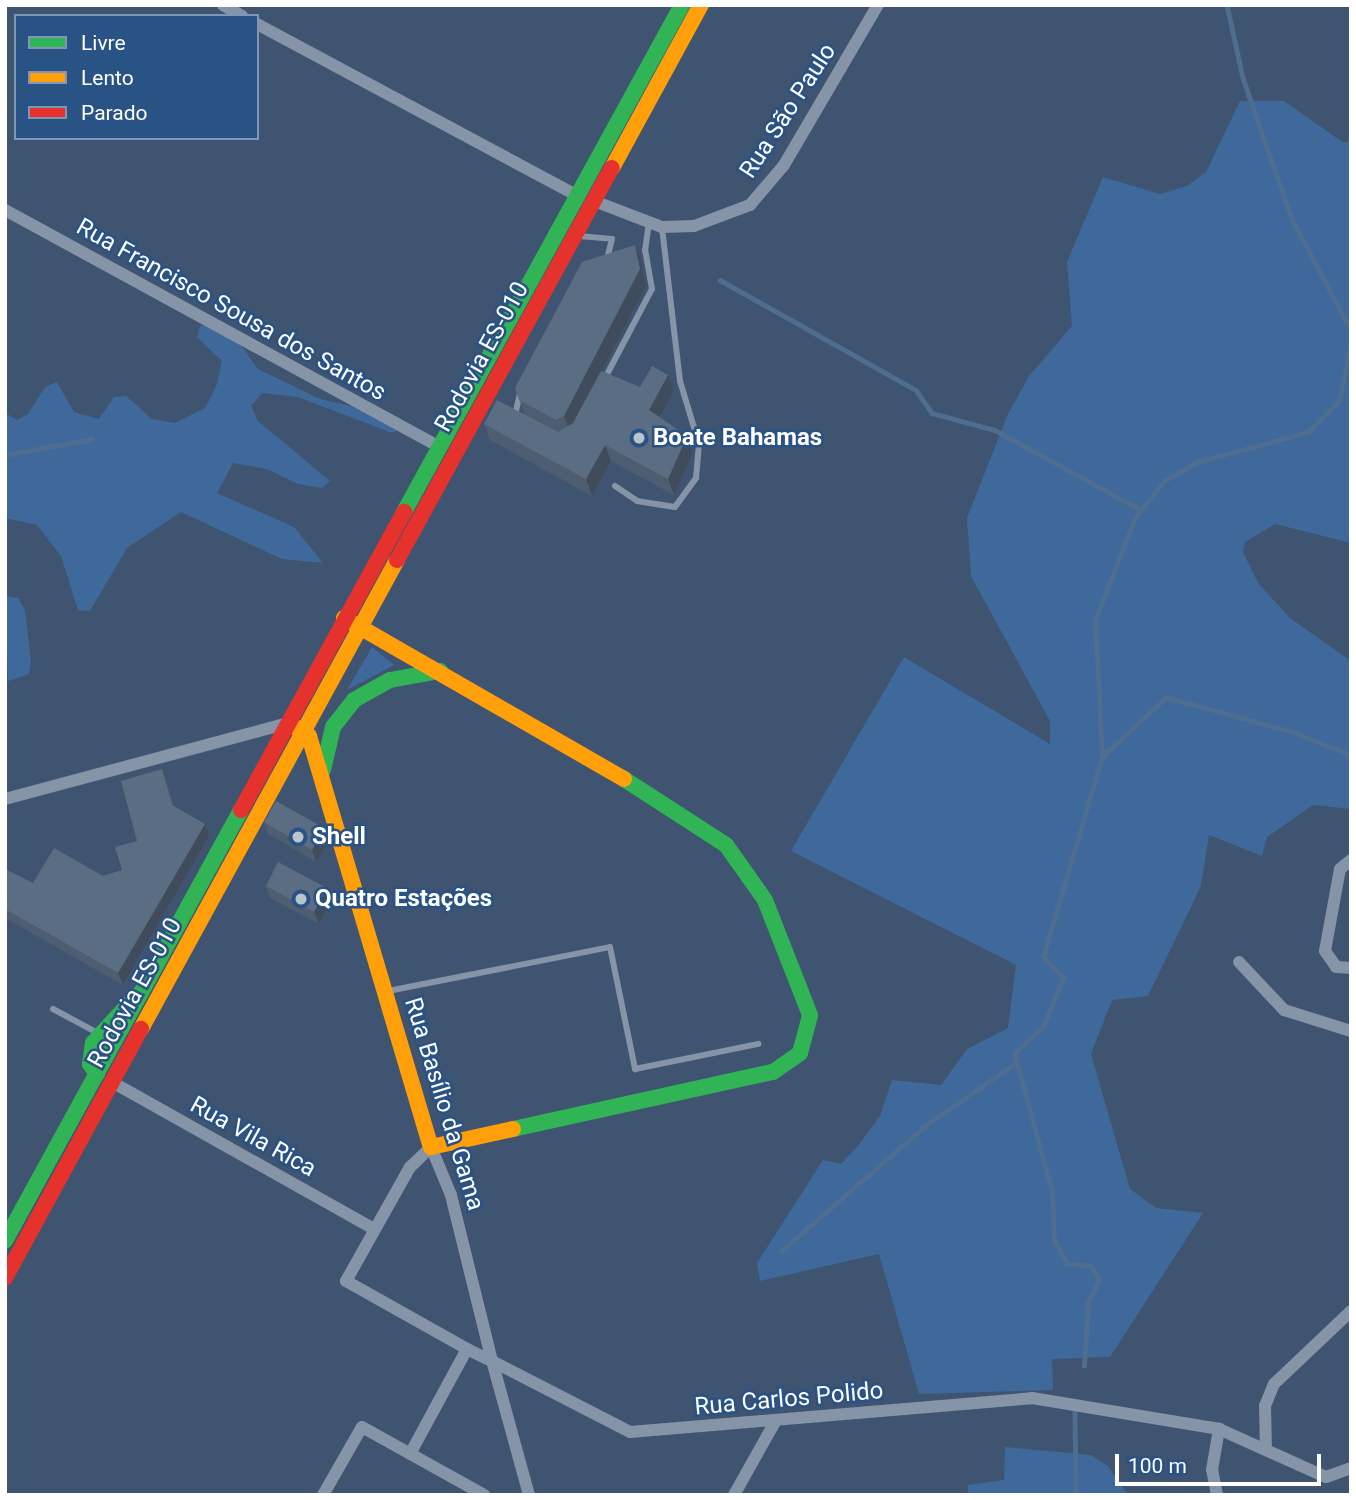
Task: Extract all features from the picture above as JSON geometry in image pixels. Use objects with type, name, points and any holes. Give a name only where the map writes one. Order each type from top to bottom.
[{"type":"main road","name":"Rodovia ES-010","points":[[5,1241],[104,1078],[304,730],[351,622],[438,446],[682,5]]},
{"type":"main road","name":"Rodovia ES-010","points":[[5,1278],[104,1078],[146,986],[289,723],[351,622],[573,240],[701,5]]},
{"type":"main road","points":[[351,622],[688,815],[726,845],[765,900],[811,1025],[800,1053],[773,1072],[431,1147]]},
{"type":"main road","points":[[322,780],[326,742],[354,700],[390,680],[440,671]]},
{"type":"main road","points":[[289,723],[304,730]]},
{"type":"main road","name":"Rua Basílio da Gama","points":[[304,730],[322,780],[431,1147]]},
{"type":"main road","points":[[104,1078],[90,1059],[98,1033],[146,986]]},
{"type":"street","points":[[223,5],[239,14]]},
{"type":"street","name":"Rua São Paulo","points":[[656,226],[731,215],[766,189],[877,6]]},
{"type":"street","points":[[259,25],[576,195]]},
{"type":"street","points":[[594,201],[656,226]]},
{"type":"street","name":"Rua Francisco Sousa dos Santos","points":[[5,210],[438,446]]},
{"type":"street","points":[[5,800],[289,723]]},
{"type":"street","points":[[1351,860],[1340,869],[1325,951],[1336,967],[1351,968]]},
{"type":"street","points":[[1239,962],[1284,1010],[1351,1031]]},
{"type":"street","name":"Rua Vila Rica","points":[[104,1078],[374,1229]]},
{"type":"street","points":[[374,1229],[410,1167],[431,1147]]},
{"type":"street","name":"Rua Basílio da Gama","points":[[431,1147],[451,1195],[492,1361],[530,1495]]},
{"type":"street","name":"Rua Carlos Polido","points":[[374,1229],[346,1281],[467,1349],[631,1432],[775,1422],[1032,1398],[1219,1429],[1326,1477],[1351,1468]]},
{"type":"street","points":[[1266,1450],[1265,1406],[1273,1384],[1351,1311]]},
{"type":"street","points":[[410,1454],[467,1349]]},
{"type":"street","points":[[734,1495],[775,1422]]},
{"type":"street","points":[[323,1495],[362,1427],[410,1454],[461,1489],[484,1495]]},
{"type":"street","points":[[1217,1495],[1212,1470],[1219,1429]]},
{"type":"lane","points":[[600,388],[652,289],[645,251],[656,226]]},
{"type":"lane","points":[[615,486],[637,501],[675,507],[696,478],[699,444],[680,381],[656,226]]},
{"type":"lane","points":[[573,240],[594,232],[611,239],[600,267]]},
{"type":"lane","points":[[526,381],[513,410],[529,425]]},
{"type":"lane","points":[[385,992],[610,947],[635,1069],[758,1044]]},
{"type":"lane","points":[[53,1009],[98,1033]]},
{"type":"shaded area","points":[[1240,101],[1284,101],[1344,143],[1351,140],[1351,543],[1275,524],[1245,542],[1243,552],[1258,583],[1290,618],[1351,661],[1351,809],[1313,805],[1267,837],[1262,856],[1209,835],[1201,886],[1148,996],[1112,1000],[1091,1054],[1130,1189],[1156,1208],[1203,1213],[1110,1357],[1052,1359],[1053,1390],[919,1394],[879,1254],[760,1281],[757,1263],[823,1160],[841,1164],[880,1116],[892,1080],[941,1085],[967,1049],[1008,1028],[1016,965],[791,851],[904,657],[1050,744],[1050,721],[971,576],[967,518],[1008,414],[1029,376],[1072,326],[1067,262],[1103,177],[1160,194],[1187,186],[1206,172]]},
{"type":"shaded area","points":[[226,325],[258,369],[320,399],[399,417],[403,429],[392,433],[298,397],[262,393],[251,406],[258,421],[330,481],[322,488],[298,484],[267,469],[233,463],[217,493],[294,527],[323,563],[282,559],[181,512],[127,548],[90,611],[78,610],[61,556],[37,525],[5,518],[5,413],[17,420],[28,414],[45,387],[57,382],[74,412],[99,419],[114,397],[126,396],[152,419],[175,423],[205,408],[216,387],[222,361],[197,337],[200,326]]},
{"type":"shaded area","points":[[5,596],[18,598],[25,610],[31,661],[29,674],[8,681]]},
{"type":"shaded area","points":[[372,647],[394,665],[347,690]]},
{"type":"shaded area","points":[[1005,1447],[1091,1455],[1108,1466],[1128,1495],[968,1495],[968,1485],[1004,1480]]},
{"type":"building","points":[[635,245],[640,269],[564,416],[556,420],[519,400],[515,388],[582,262]]},
{"type":"building","points":[[652,366],[668,375],[649,410],[687,436],[668,479],[605,445],[586,479],[484,424],[497,400],[558,432],[573,423],[601,371],[640,387]]},
{"type":"building","points":[[162,769],[172,805],[205,824],[118,973],[5,909],[5,869],[33,883],[54,848],[103,876],[122,870],[115,847],[137,841],[121,781]]},
{"type":"building","points":[[276,801],[324,828],[312,850],[264,822]]},
{"type":"building","points":[[278,862],[327,888],[314,912],[266,886]]},
{"type":"waterway","points":[[1227,5],[1243,78],[1292,219],[1351,330]]},
{"type":"waterway","points":[[720,280],[916,390],[932,413],[995,430],[1141,510]]},
{"type":"waterway","points":[[1084,1366],[1088,1302],[1099,1280],[1091,1266],[1067,1264],[1054,1241],[1052,1192],[1014,1053],[1043,1027],[1063,978],[1043,957],[1102,757],[1095,620],[1135,518],[1164,481],[1197,462],[1308,432],[1339,401],[1351,343]]},
{"type":"waterway","points":[[5,455],[92,439]]},
{"type":"waterway","points":[[1103,756],[1166,697],[1293,732],[1351,755]]},
{"type":"waterway","points":[[781,1251],[930,1122],[1016,1063]]},
{"type":"waterway","points":[[1075,1412],[1076,1495]]},
{"type":"traffic: fast","points":[[404,512],[682,5]]},
{"type":"traffic: fast","points":[[323,770],[333,727],[354,700],[390,680],[440,671]]},
{"type":"traffic: fast","points":[[513,1129],[773,1072],[800,1053],[810,1015],[765,900],[726,845],[624,779]]},
{"type":"traffic: fast","points":[[5,1241],[241,810]]},
{"type":"traffic: fast","points":[[97,1074],[90,1064],[93,1043],[136,996]]},
{"type":"traffic: slow","points":[[612,168],[701,5]]},
{"type":"traffic: slow","points":[[141,1029],[397,560]]},
{"type":"traffic: slow","points":[[344,618],[624,779]]},
{"type":"traffic: slow","points":[[289,723],[309,736],[431,1147],[513,1129]]},
{"type":"traffic: jam","points":[[397,560],[612,168]]},
{"type":"traffic: jam","points":[[241,810],[404,512]]},
{"type":"traffic: jam","points":[[5,1278],[141,1029]]},
{"type":"place","name":"Boate Bahamas","points":[[639,438]]},
{"type":"place","name":"Shell","points":[[298,837]]},
{"type":"place","name":"Quatro Estações","points":[[301,899]]}]
